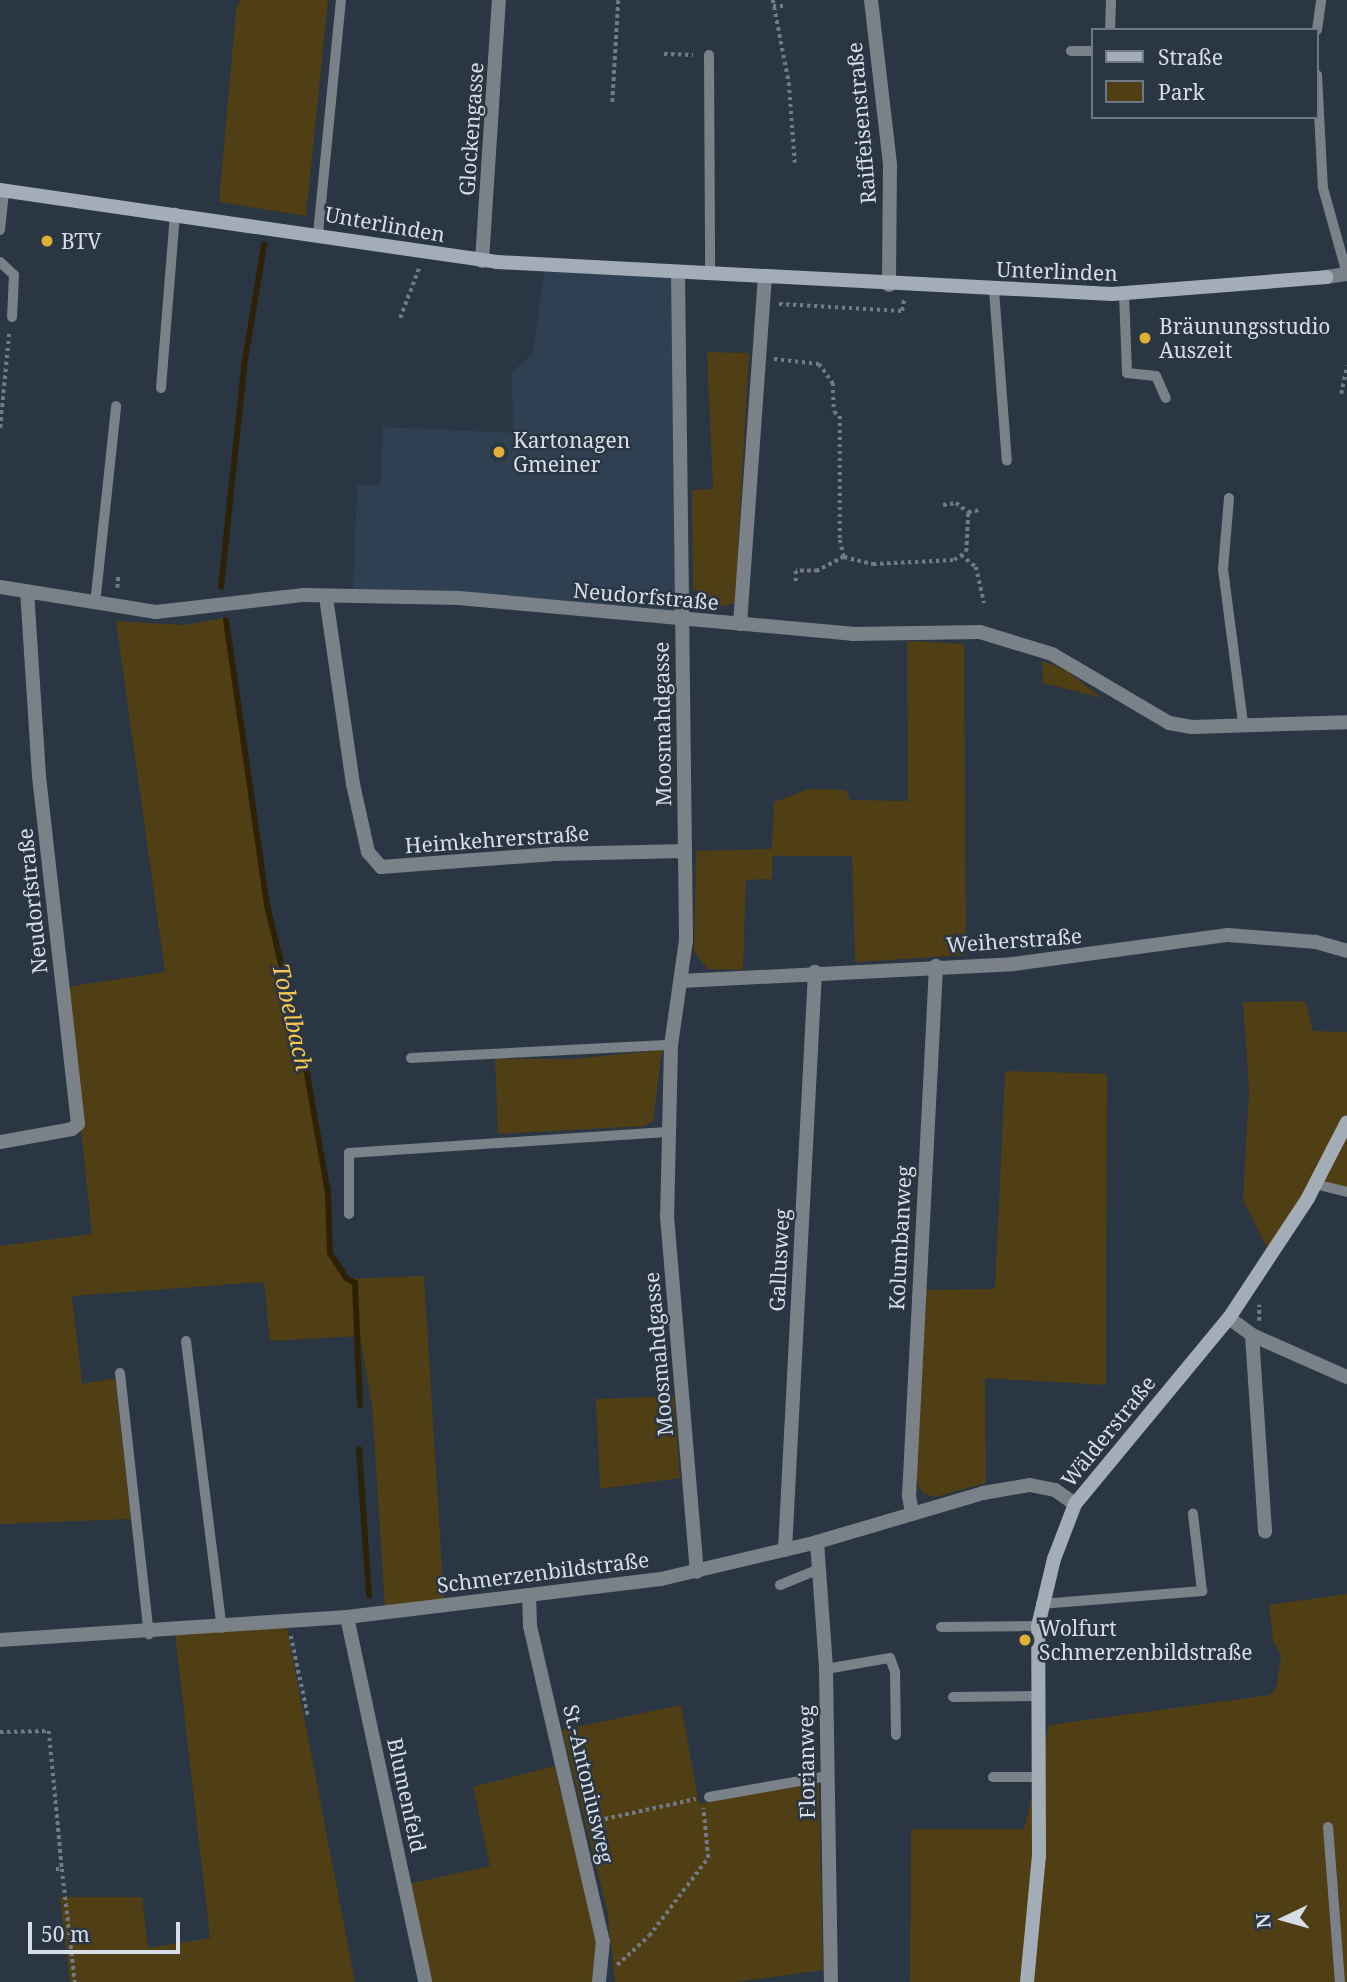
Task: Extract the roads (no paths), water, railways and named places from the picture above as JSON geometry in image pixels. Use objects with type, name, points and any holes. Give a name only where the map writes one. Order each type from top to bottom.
[{"type":"main road","name":"Unterlinden","points":[[2,191],[175,213],[482,261],[889,285],[1124,294],[1326,277]]},
{"type":"main road","name":"Wälderstraße","points":[[1027,1982],[1039,1856],[1036,1696],[1038,1626],[1041,1604],[1075,1504],[1229,1318],[1315,1184],[1347,1122]]},
{"type":"street","name":"Glockengasse","points":[[482,261],[499,0]]},
{"type":"street","name":"Raiffeisenstraße","points":[[871,0],[890,165],[889,285]]},
{"type":"street","name":"Moosmahdgasse","points":[[678,273],[686,940],[671,1045],[666,1132],[667,1216],[698,1572]]},
{"type":"street","name":"Unterlinden","points":[[1326,277],[1347,274]]},
{"type":"street","points":[[740,624],[765,278]]},
{"type":"street","name":"Neudorfstraße","points":[[0,587],[96,604],[177,612],[254,598],[459,598],[852,634],[980,632],[1052,654],[1169,723],[1192,727],[1243,723],[1347,722]]},
{"type":"street","name":"Neudorfstraße","points":[[0,1142],[72,1129],[78,1124],[39,776],[26,592]]},
{"type":"street","name":"Heimkehrerstraße","points":[[326,597],[353,785],[368,852],[381,867],[552,854],[685,851]]},
{"type":"street","name":"Weiherstraße","points":[[681,981],[936,965],[1037,962],[1227,935],[1316,942],[1347,951]]},
{"type":"street","name":"Kolumbanweg","points":[[912,1513],[909,1496],[936,965]]},
{"type":"street","name":"Gallusweg","points":[[785,1550],[814,972]]},
{"type":"street","points":[[1229,1318],[1252,1335],[1347,1377]]},
{"type":"street","points":[[1252,1335],[1265,1532]]},
{"type":"street","name":"Schmerzenbildstraße","points":[[0,1640],[149,1634],[346,1617],[698,1572],[817,1542],[983,1493],[1030,1485],[1055,1490],[1075,1504]]},
{"type":"street","name":"Florianweg","points":[[817,1542],[826,1669],[831,1982]]},
{"type":"street","name":"St.-Antoniusweg","points":[[528,1595],[530,1626],[603,1941],[600,1978]]},
{"type":"street","name":"Blumenfeld","points":[[346,1617],[425,1982]]},
{"type":"lane","points":[[318,234],[341,0]]},
{"type":"lane","points":[[1110,28],[1111,0]]},
{"type":"lane","points":[[1317,28],[1321,0]]},
{"type":"lane","points":[[1071,51],[1092,51]]},
{"type":"lane","points":[[709,55],[710,275]]},
{"type":"lane","points":[[1319,119],[1322,188],[1347,274]]},
{"type":"lane","points":[[0,230],[2,191]]},
{"type":"lane","points":[[161,388],[175,213]]},
{"type":"lane","points":[[0,262],[13,275],[12,320]]},
{"type":"lane","points":[[994,290],[1007,461]]},
{"type":"lane","points":[[1124,294],[1127,373],[1156,376],[1166,398]]},
{"type":"lane","points":[[96,604],[116,406]]},
{"type":"lane","points":[[1229,498],[1223,569],[1243,723]]},
{"type":"lane","points":[[411,1058],[671,1045]]},
{"type":"lane","points":[[349,1214],[349,1153],[666,1132]]},
{"type":"lane","points":[[1315,1184],[1347,1192]]},
{"type":"lane","points":[[186,1341],[222,1628]]},
{"type":"lane","points":[[121,1373],[149,1634]]},
{"type":"lane","points":[[1041,1604],[1202,1591],[1193,1514]]},
{"type":"lane","points":[[780,1585],[819,1569]]},
{"type":"lane","points":[[941,1627],[1038,1626]]},
{"type":"lane","points":[[826,1669],[890,1658],[895,1672],[896,1735]]},
{"type":"lane","points":[[953,1697],[1036,1696]]},
{"type":"lane","points":[[709,1797],[828,1776]]},
{"type":"lane","points":[[993,1777],[1038,1777]]},
{"type":"lane","points":[[1328,1828],[1340,1982]]},
{"type":"waterway","points":[[221,587],[245,360],[264,245]]},
{"type":"waterway","name":"Tobelbach","points":[[226,620],[267,905],[306,1068],[328,1193],[330,1253],[346,1278],[355,1283],[360,1405]]},
{"type":"waterway","points":[[359,1449],[369,1596]]},
{"type":"place","name":"BTV","points":[[47,241]]},
{"type":"place","name":"Bräunungsstudio Auszeit","points":[[1145,338]]},
{"type":"place","name":"Kartonagen Gmeiner","points":[[499,452]]},
{"type":"place","name":"Wolfurt Schmerzenbildstraße","points":[[1025,1640]]}]
